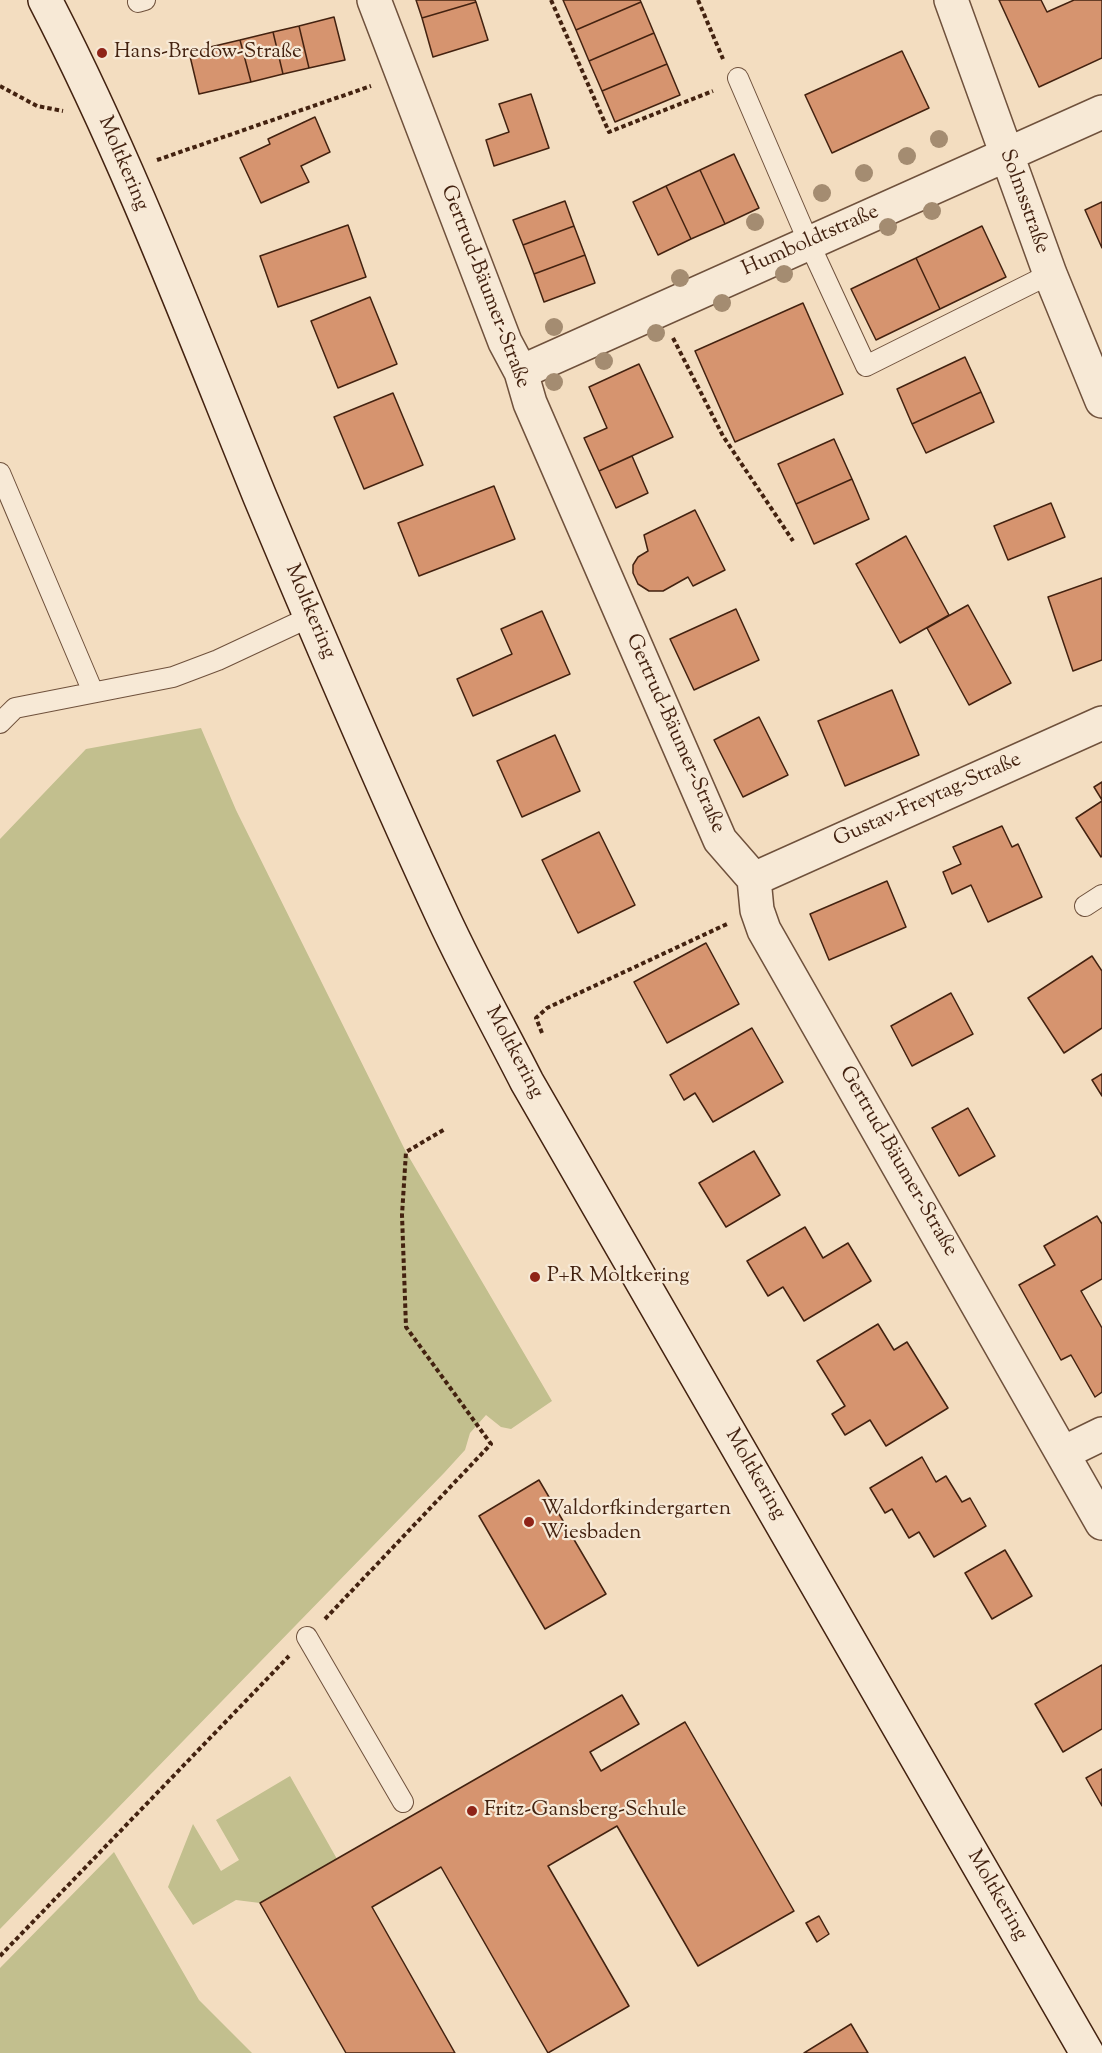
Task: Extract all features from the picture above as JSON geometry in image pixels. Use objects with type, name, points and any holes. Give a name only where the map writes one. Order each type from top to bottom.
[{"type":"street","name":"Moltkering","points":[[45,0],[84,76],[310,617],[444,918],[527,1082],[1087,2053]]},
{"type":"street","name":"Gertrud-Bäumer-Straße","points":[[374,0],[505,342],[521,372],[530,404],[720,840],[755,894],[765,930],[1102,1523]]},
{"type":"street","name":"Solmsstraße","points":[[951,0],[1050,274],[1102,401]]},
{"type":"street","name":"Humboldtstraße","points":[[521,372],[1102,112]]},
{"type":"street","name":"Gustav-Freytag-Straße","points":[[755,894],[1102,723]]},
{"type":"street","points":[[1063,1453],[1102,1434]]},
{"type":"lane","points":[[732,72],[866,366],[1050,274]]},
{"type":"lane","points":[[0,473],[93,692]]},
{"type":"lane","points":[[0,723],[15,708],[173,677],[218,660],[310,617]]},
{"type":"lane","points":[[1085,906],[1102,896]]},
{"type":"lane","points":[[307,1637],[403,1802]]},
{"type":"path","points":[[551,0],[609,132],[712,89],[718,100]]},
{"type":"path","points":[[698,0],[732,72]]},
{"type":"path","points":[[126,173],[402,75]]},
{"type":"path","points":[[0,86],[38,106],[102,119]]},
{"type":"path","points":[[659,311],[723,436],[793,541]]},
{"type":"path","points":[[543,1037],[536,1018],[547,1008],[755,894]]},
{"type":"path","points":[[0,1956],[491,1444],[406,1327],[402,1215],[406,1152],[445,1129]]},
{"type":"shaded area","points":[[201,728],[236,810],[406,1152],[552,1401],[511,1429],[501,1427],[486,1415],[470,1433],[465,1450],[444,1473],[0,1929],[0,839],[86,749]]},
{"type":"shaded area","points":[[290,1776],[337,1859],[260,1903],[236,1900],[193,1925],[168,1887],[193,1824],[221,1871],[239,1860],[216,1820]]},
{"type":"shaded area","points":[[114,1852],[199,2000],[252,2053],[0,2053],[0,1968]]},
{"type":"building","points":[[416,0],[475,0],[476,2],[422,18]]},
{"type":"building","points":[[563,0],[640,0],[641,2],[576,30]]},
{"type":"building","points":[[999,0],[1041,0],[1047,12],[1074,0],[1102,0],[1102,58],[1039,87]]},
{"type":"building","points":[[476,2],[488,40],[433,57],[422,18]]},
{"type":"building","points":[[641,2],[654,33],[589,61],[576,30]]},
{"type":"building","points":[[334,17],[345,60],[309,68],[299,26]]},
{"type":"building","points":[[299,26],[309,68],[283,74],[273,32]]},
{"type":"building","points":[[273,32],[283,74],[251,82],[240,40]]},
{"type":"building","points":[[654,33],[667,64],[602,91],[589,61]]},
{"type":"building","points":[[240,40],[251,82],[199,94],[189,52]]},
{"type":"building","points":[[902,51],[929,108],[832,153],[805,95]]},
{"type":"building","points":[[667,64],[680,95],[615,122],[602,91]]},
{"type":"building","points":[[531,94],[549,148],[494,166],[486,140],[509,132],[499,104]]},
{"type":"building","points":[[315,117],[330,152],[301,166],[309,182],[261,203],[240,158],[270,144],[268,139]]},
{"type":"building","points":[[734,154],[759,208],[725,224],[700,170]]},
{"type":"building","points":[[700,170],[725,224],[691,239],[666,186]]},
{"type":"building","points":[[666,186],[691,239],[658,255],[633,202]]},
{"type":"building","points":[[565,201],[574,226],[523,245],[513,220]]},
{"type":"building","points":[[1102,202],[1102,248],[1085,210]]},
{"type":"building","points":[[348,225],[366,277],[278,307],[260,256]]},
{"type":"building","points":[[574,226],[585,255],[534,274],[523,245]]},
{"type":"building","points":[[982,226],[1006,277],[940,309],[916,258]]},
{"type":"building","points":[[585,255],[595,283],[544,302],[534,274]]},
{"type":"building","points":[[916,258],[940,309],[876,340],[851,289]]},
{"type":"building","points":[[370,297],[397,364],[338,388],[311,321]]},
{"type":"building","points":[[803,303],[843,394],[735,442],[695,351]]},
{"type":"building","points":[[965,357],[981,392],[912,424],[897,389]]},
{"type":"building","points":[[639,364],[673,437],[599,471],[584,438],[607,428],[589,387]]},
{"type":"building","points":[[981,392],[994,422],[926,453],[912,424]]},
{"type":"building","points":[[393,393],[423,465],[364,489],[334,417]]},
{"type":"building","points":[[834,439],[852,479],[796,504],[778,464]]},
{"type":"building","points":[[632,456],[648,493],[616,508],[599,471]]},
{"type":"building","points":[[852,479],[869,519],[814,544],[796,504]]},
{"type":"building","points":[[494,486],[515,539],[419,576],[398,523]]},
{"type":"building","points":[[1051,503],[1065,537],[1008,560],[994,526]]},
{"type":"building","points":[[695,510],[725,570],[693,586],[688,577],[663,591],[649,591],[638,584],[633,573],[633,565],[638,557],[648,551],[644,535]]},
{"type":"building","points":[[906,536],[949,615],[900,643],[856,564]]},
{"type":"building","points":[[1102,578],[1102,660],[1073,671],[1048,597]]},
{"type":"building","points":[[968,605],[1011,683],[969,705],[927,628]]},
{"type":"building","points":[[736,609],[759,660],[694,690],[670,639]]},
{"type":"building","points":[[542,611],[570,674],[473,716],[457,679],[512,654],[501,629]]},
{"type":"building","points":[[892,690],[919,755],[845,786],[818,721]]},
{"type":"building","points":[[759,717],[788,775],[743,797],[714,740]]},
{"type":"building","points":[[555,735],[580,791],[522,817],[497,761]]},
{"type":"building","points":[[1102,782],[1102,800],[1094,787]]},
{"type":"building","points":[[1102,801],[1102,856],[1101,857],[1076,818]]},
{"type":"building","points":[[1002,826],[1012,847],[1018,844],[1042,897],[988,922],[971,885],[952,894],[943,872],[961,864],[953,847]]},
{"type":"building","points":[[599,832],[635,905],[578,933],[542,860]]},
{"type":"building","points":[[887,881],[906,927],[829,960],[810,914]]},
{"type":"building","points":[[706,943],[739,1004],[667,1043],[634,982]]},
{"type":"building","points":[[1092,956],[1102,971],[1102,1028],[1064,1053],[1028,998]]},
{"type":"building","points":[[951,993],[973,1034],[912,1066],[891,1026]]},
{"type":"building","points":[[752,1028],[783,1082],[713,1122],[695,1093],[684,1100],[670,1075]]},
{"type":"building","points":[[1102,1074],[1102,1096],[1092,1080]]},
{"type":"building","points":[[968,1108],[995,1156],[959,1176],[932,1128]]},
{"type":"building","points":[[754,1151],[780,1195],[726,1227],[699,1183]]},
{"type":"building","points":[[1097,1216],[1102,1224],[1102,1279],[1081,1291],[1102,1328],[1102,1392],[1095,1397],[1071,1355],[1061,1360],[1019,1285],[1055,1265],[1044,1246]]},
{"type":"building","points":[[805,1227],[823,1258],[848,1243],[871,1281],[804,1321],[783,1287],[768,1296],[747,1261]]},
{"type":"building","points":[[878,1324],[894,1350],[907,1342],[948,1408],[886,1446],[870,1420],[845,1435],[832,1414],[845,1406],[817,1361]]},
{"type":"building","points":[[922,1457],[936,1482],[946,1476],[962,1502],[970,1498],[986,1526],[934,1557],[919,1532],[909,1538],[892,1509],[885,1513],[870,1488]]},
{"type":"building","points":[[539,1480],[606,1594],[545,1629],[479,1516]]},
{"type":"building","points":[[1005,1550],[1032,1596],[992,1619],[965,1573]]},
{"type":"building","points":[[1102,1665],[1102,1729],[1063,1752],[1035,1704]]},
{"type":"building","points":[[622,1695],[639,1724],[590,1752],[601,1771],[685,1722],[794,1911],[698,1966],[617,1826],[548,1866],[629,2006],[548,2053],[441,1867],[372,1907],[455,2053],[346,2053],[260,1903]]},
{"type":"building","points":[[1102,1769],[1102,1806],[1086,1778]]},
{"type":"building","points":[[819,1916],[829,1934],[817,1942],[806,1923]]},
{"type":"building","points":[[851,2024],[868,2053],[804,2053]]},
{"type":"place","name":"Hans-Bredow-Straße","points":[[102,53]]},
{"type":"place","name":"P+R Moltkering","points":[[535,1277]]},
{"type":"place","name":"Waldorfkindergarten Wiesbaden","points":[[529,1522]]},
{"type":"place","name":"Fritz-Gansberg-Schule","points":[[472,1811]]}]
